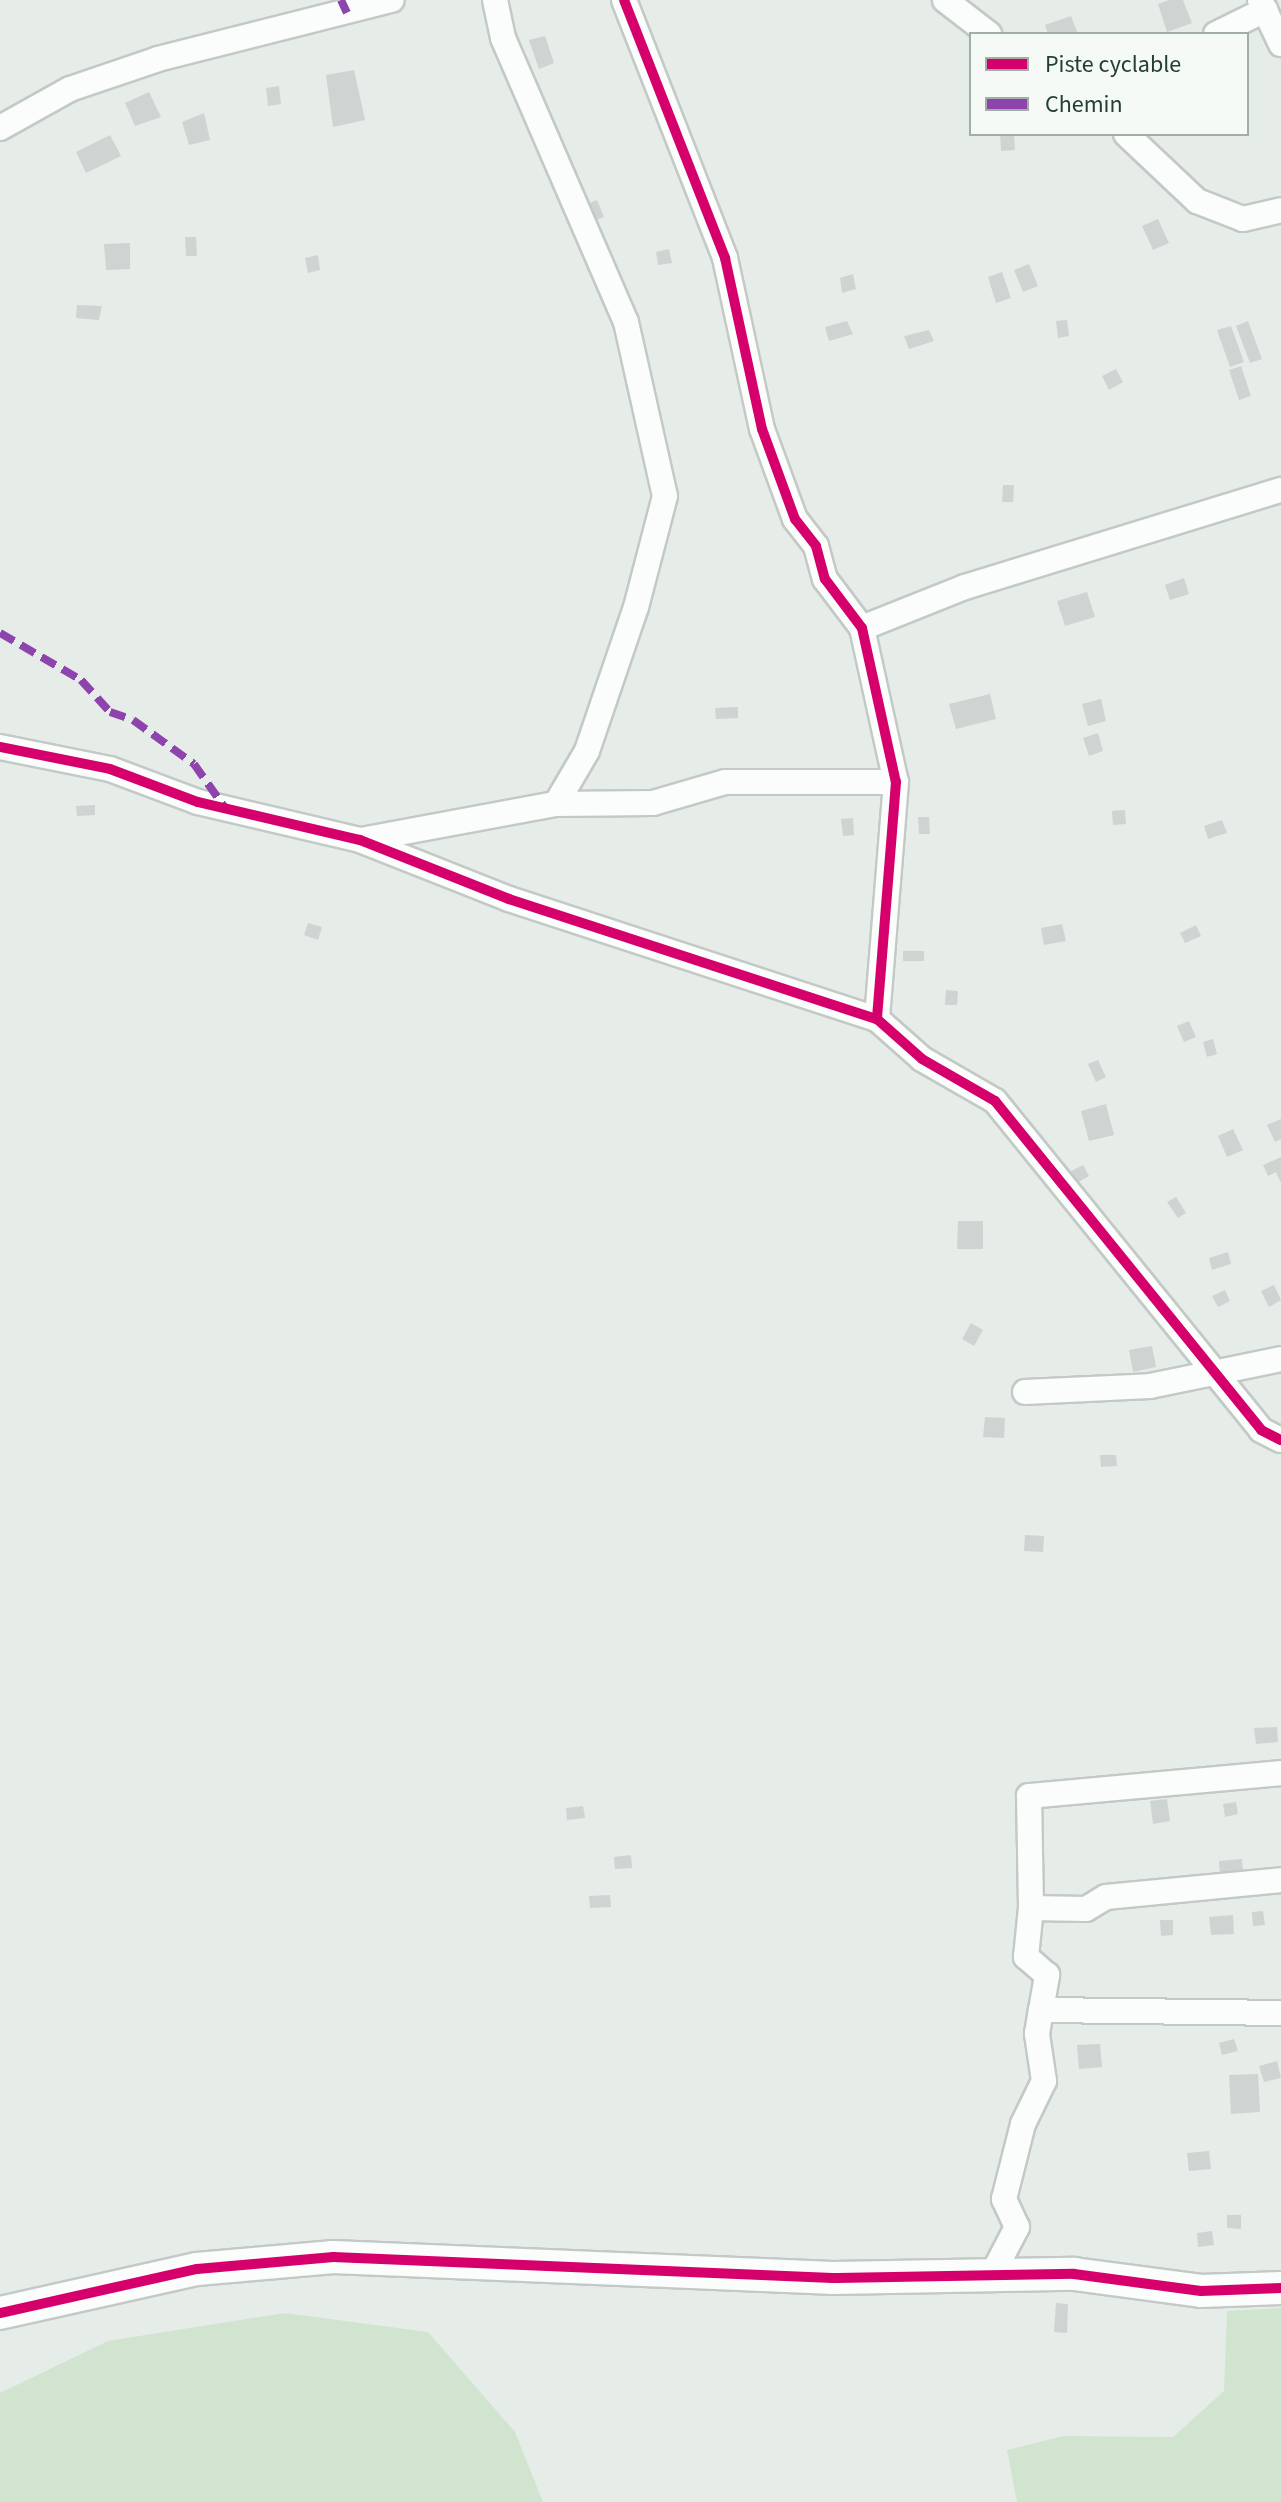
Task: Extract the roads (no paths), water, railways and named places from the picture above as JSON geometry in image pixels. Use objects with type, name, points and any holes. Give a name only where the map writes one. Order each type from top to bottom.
[{"type":"street","points":[[0,128],[70,89],[158,59],[392,0]]},
{"type":"street","points":[[495,0],[503,38],[626,322],[665,496],[636,607],[587,751],[556,804]]},
{"type":"street","points":[[624,0],[725,258],[762,429],[795,519],[816,546],[825,579],[862,628],[896,782],[877,1019]]},
{"type":"street","points":[[945,0],[986,32]]},
{"type":"street","points":[[1219,32],[1262,5],[1281,44]]},
{"type":"street","points":[[1128,136],[1197,201],[1243,219],[1281,210]]},
{"type":"street","points":[[862,628],[965,587],[1281,490]]},
{"type":"street","points":[[0,747],[110,769],[198,802],[360,840],[509,899],[877,1019],[922,1059],[995,1101],[1261,1430],[1281,1440]]},
{"type":"street","points":[[360,840],[556,804],[653,803],[725,782],[896,782]]},
{"type":"street","points":[[1025,1392],[1150,1386],[1281,1359]]},
{"type":"street","points":[[993,2273],[1017,2227],[1004,2199],[1023,2124],[1044,2081],[1037,2034],[1047,1975],[1026,1957],[1031,1908],[1029,1796],[1281,1773]]},
{"type":"street","points":[[1031,1908],[1086,1909],[1106,1897],[1281,1880]]},
{"type":"street","points":[[1041,2010],[1281,2013]]},
{"type":"street","points":[[0,2313],[197,2269],[333,2257],[833,2278],[1074,2274],[1201,2291],[1281,2288]]}]
